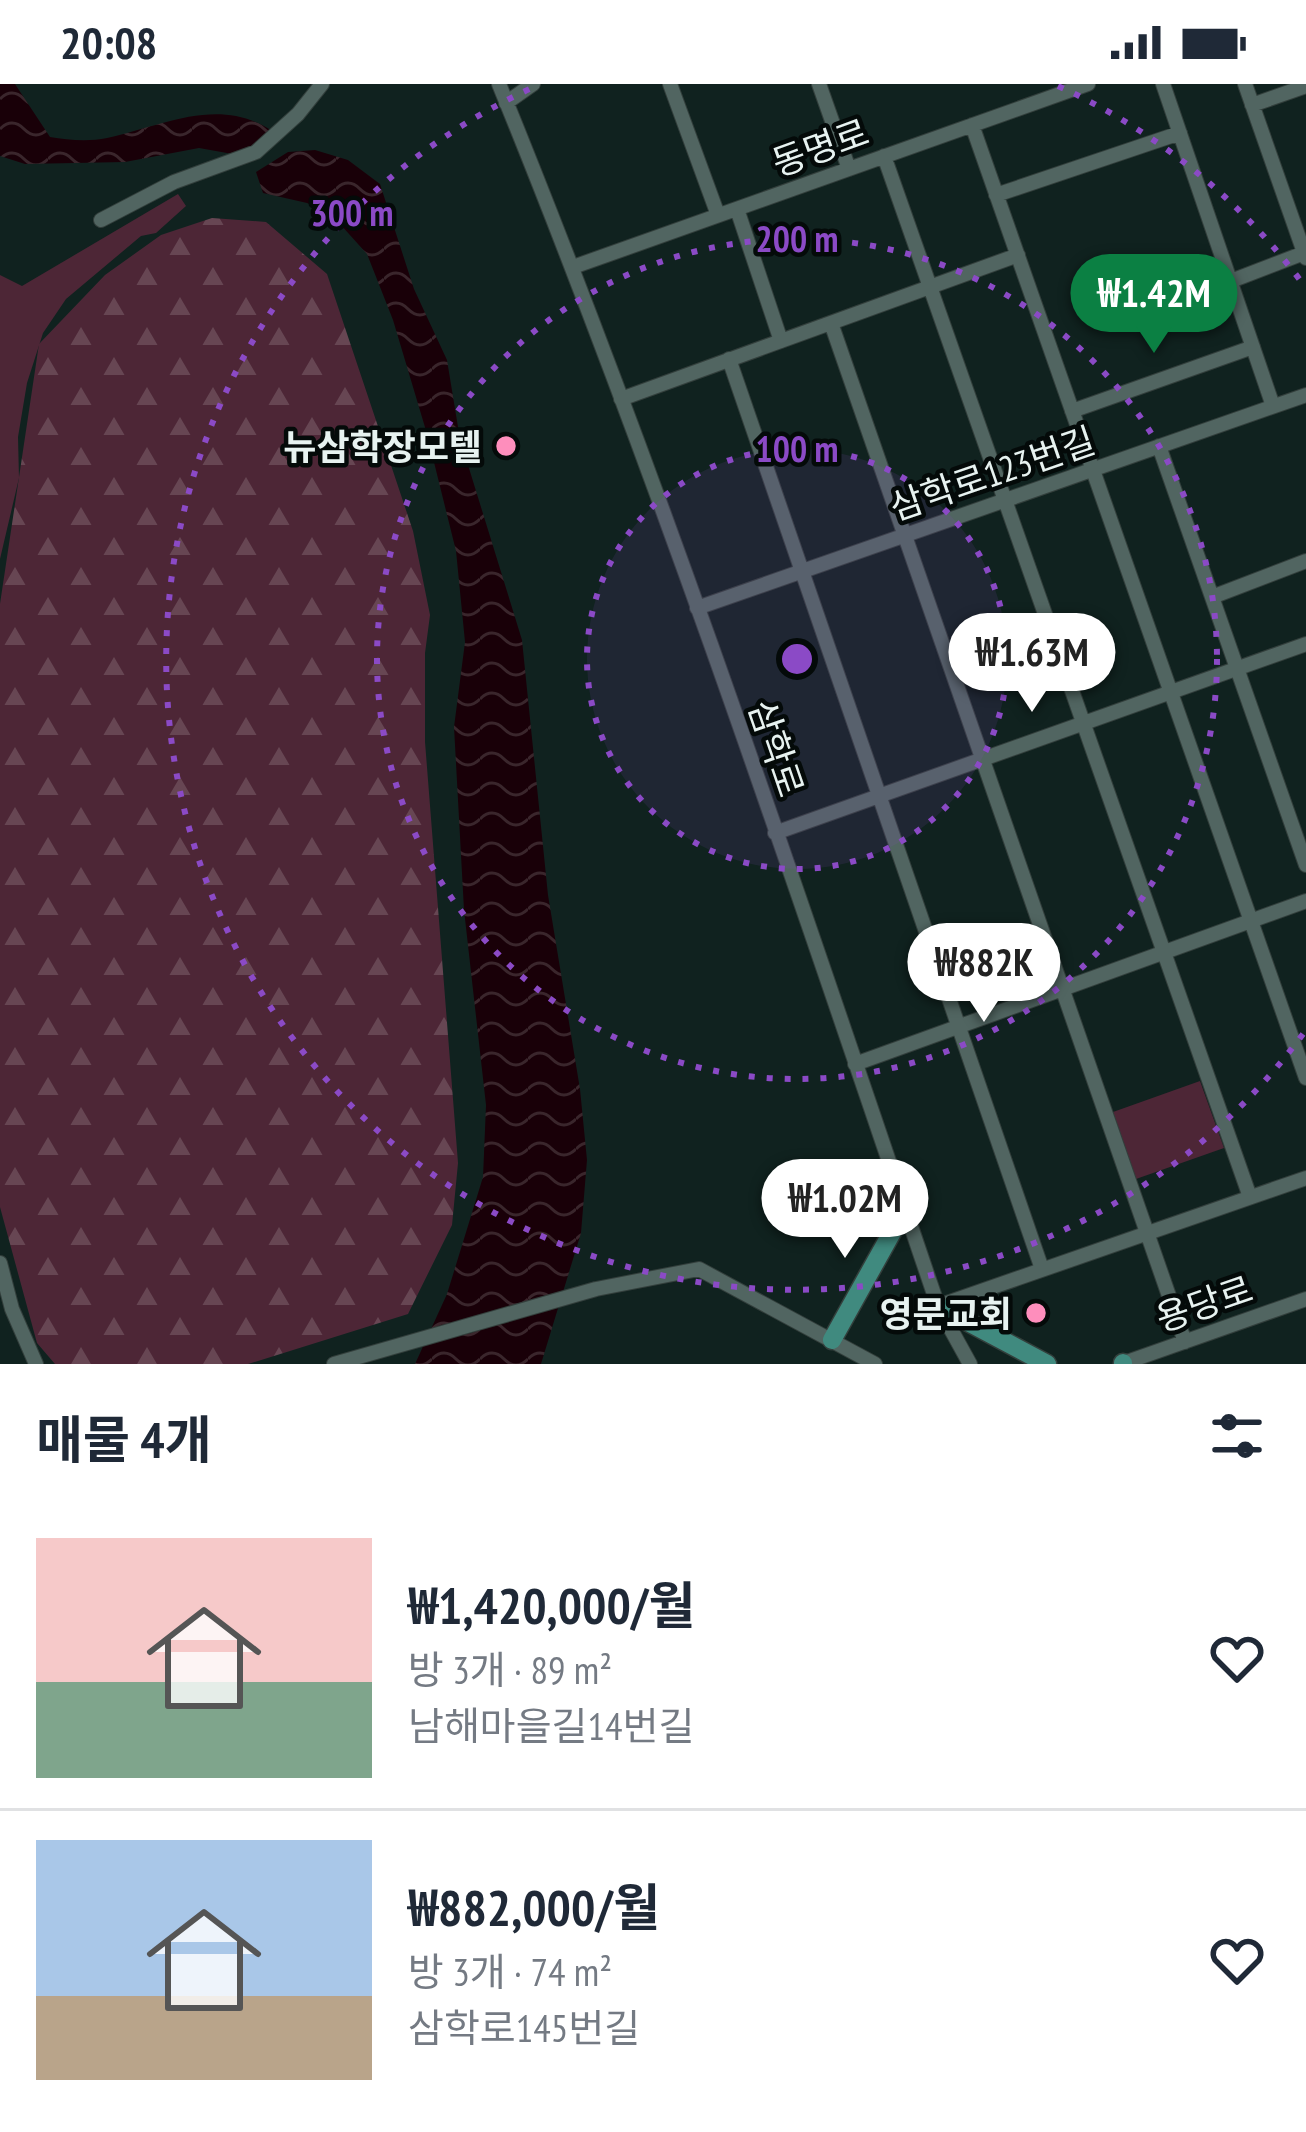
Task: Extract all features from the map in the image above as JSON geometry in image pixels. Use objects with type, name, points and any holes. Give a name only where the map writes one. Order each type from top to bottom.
[{"type":"main road","points":[[832,1340],[905,1209]]},
{"type":"main road","points":[[938,1306],[1047,1364]]},
{"type":"street","points":[[100,220],[174,182],[256,152],[298,114],[322,84]]},
{"type":"street","name":"삼학로","points":[[499,84],[573,267],[697,608],[938,1306],[970,1364]]},
{"type":"street","points":[[506,103],[533,84]]},
{"type":"street","points":[[670,84],[718,215]]},
{"type":"street","points":[[819,84],[849,169]]},
{"type":"street","name":"동명로","points":[[573,267],[1088,84]]},
{"type":"street","points":[[1163,84],[1274,406]]},
{"type":"street","points":[[1231,281],[1305,256],[1244,84]]},
{"type":"street","points":[[1252,105],[1306,86]]},
{"type":"street","points":[[972,125],[1306,1078]]},
{"type":"street","points":[[996,195],[1180,133]]},
{"type":"street","points":[[884,156],[1250,1197]]},
{"type":"street","points":[[737,208],[782,340]]},
{"type":"street","points":[[621,398],[1018,255]]},
{"type":"street","points":[[830,323],[1185,1342]]},
{"type":"street","points":[[1072,411],[1253,347]]},
{"type":"street","points":[[730,359],[1042,1269]]},
{"type":"street","name":"삼학로123번길","points":[[697,608],[1306,394]]},
{"type":"street","points":[[1160,446],[1306,865]]},
{"type":"street","points":[[1212,597],[1306,561]]},
{"type":"street","points":[[775,833],[1306,644]]},
{"type":"street","points":[[855,1064],[1306,901]]},
{"type":"street","points":[[938,1306],[1306,1178]]},
{"type":"street","points":[[0,1263],[21,1335],[36,1364]]},
{"type":"street","points":[[334,1364],[573,1295],[699,1269],[875,1364]]},
{"type":"street","name":"용당로","points":[[1123,1364],[1306,1299]]},
{"type":"green space","points":[[178,194],[186,206],[156,233],[141,236],[66,299],[43,333],[27,383],[18,437],[19,478],[0,559],[0,275],[22,286]]},
{"type":"green space","points":[[212,218],[266,222],[327,274],[413,531],[430,615],[425,742],[458,1163],[452,1225],[408,1314],[248,1364],[55,1364],[37,1343],[0,1207],[0,604],[39,344],[105,275],[161,235]]},
{"type":"green space","points":[[1200,1081],[1224,1148],[1136,1179],[1113,1112]]},
{"type":"water","points":[[0,84],[15,84],[50,137],[100,139],[211,114],[252,120],[272,131],[259,147],[238,155],[199,148],[125,162],[25,164],[0,156]]},
{"type":"water","points":[[315,150],[348,160],[380,184],[414,289],[447,360],[460,439],[522,640],[548,895],[587,1160],[581,1233],[541,1364],[415,1364],[447,1294],[483,1177],[486,1105],[464,910],[454,727],[465,642],[456,551],[427,434],[393,320],[367,254],[331,214],[263,193],[256,172],[288,152]]},
{"type":"place","name":"뉴삼학장모텔","points":[[506,446]]},
{"type":"place","name":"영문교회","points":[[1036,1313]]}]
